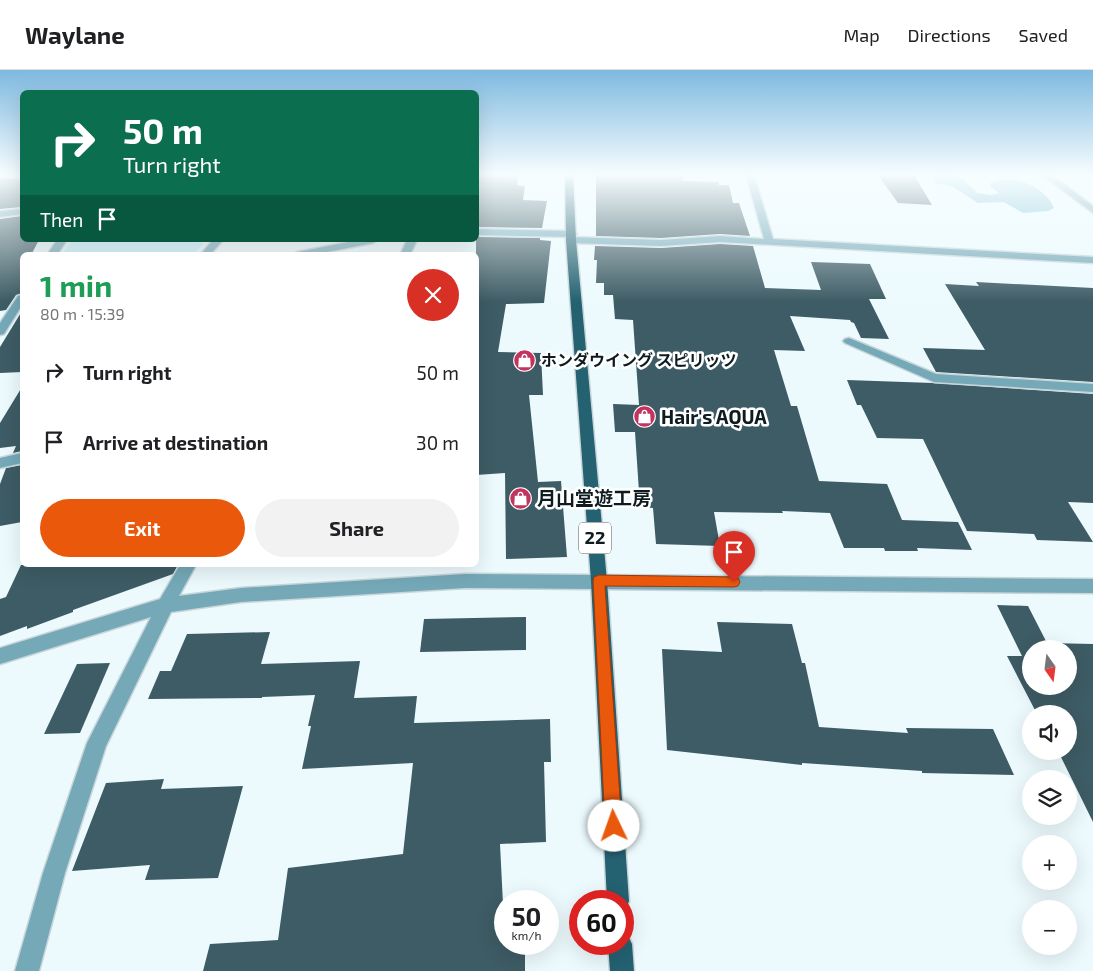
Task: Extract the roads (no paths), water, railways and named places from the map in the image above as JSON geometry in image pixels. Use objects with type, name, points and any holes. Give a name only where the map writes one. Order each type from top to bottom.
[{"type":"main road","name":"22","points":[[570,217],[599,581],[617,890]]},
{"type":"main road","points":[[621,955],[622,971]]},
{"type":"street","points":[[762,217],[769,241]]},
{"type":"street","points":[[479,232],[662,242],[720,239],[769,241],[1093,260]]},
{"type":"street","points":[[207,252],[216,242]]},
{"type":"street","points":[[311,252],[363,242]]},
{"type":"street","points":[[0,316],[18,312]]},
{"type":"street","points":[[0,332],[18,312]]},
{"type":"street","points":[[850,341],[934,378],[1093,388]]},
{"type":"street","points":[[0,463],[20,458]]},
{"type":"street","points":[[27,971],[54,873],[97,743],[166,604],[187,567]]},
{"type":"street","points":[[0,656],[166,604],[241,595],[465,581],[1093,586]]},
{"type":"place","name":"ホンダウイング スピリッツ","points":[[525,360]]},
{"type":"place","name":"Hair's AQUA","points":[[645,417]]},
{"type":"place","name":"月山堂遊工房","points":[[521,498]]}]
